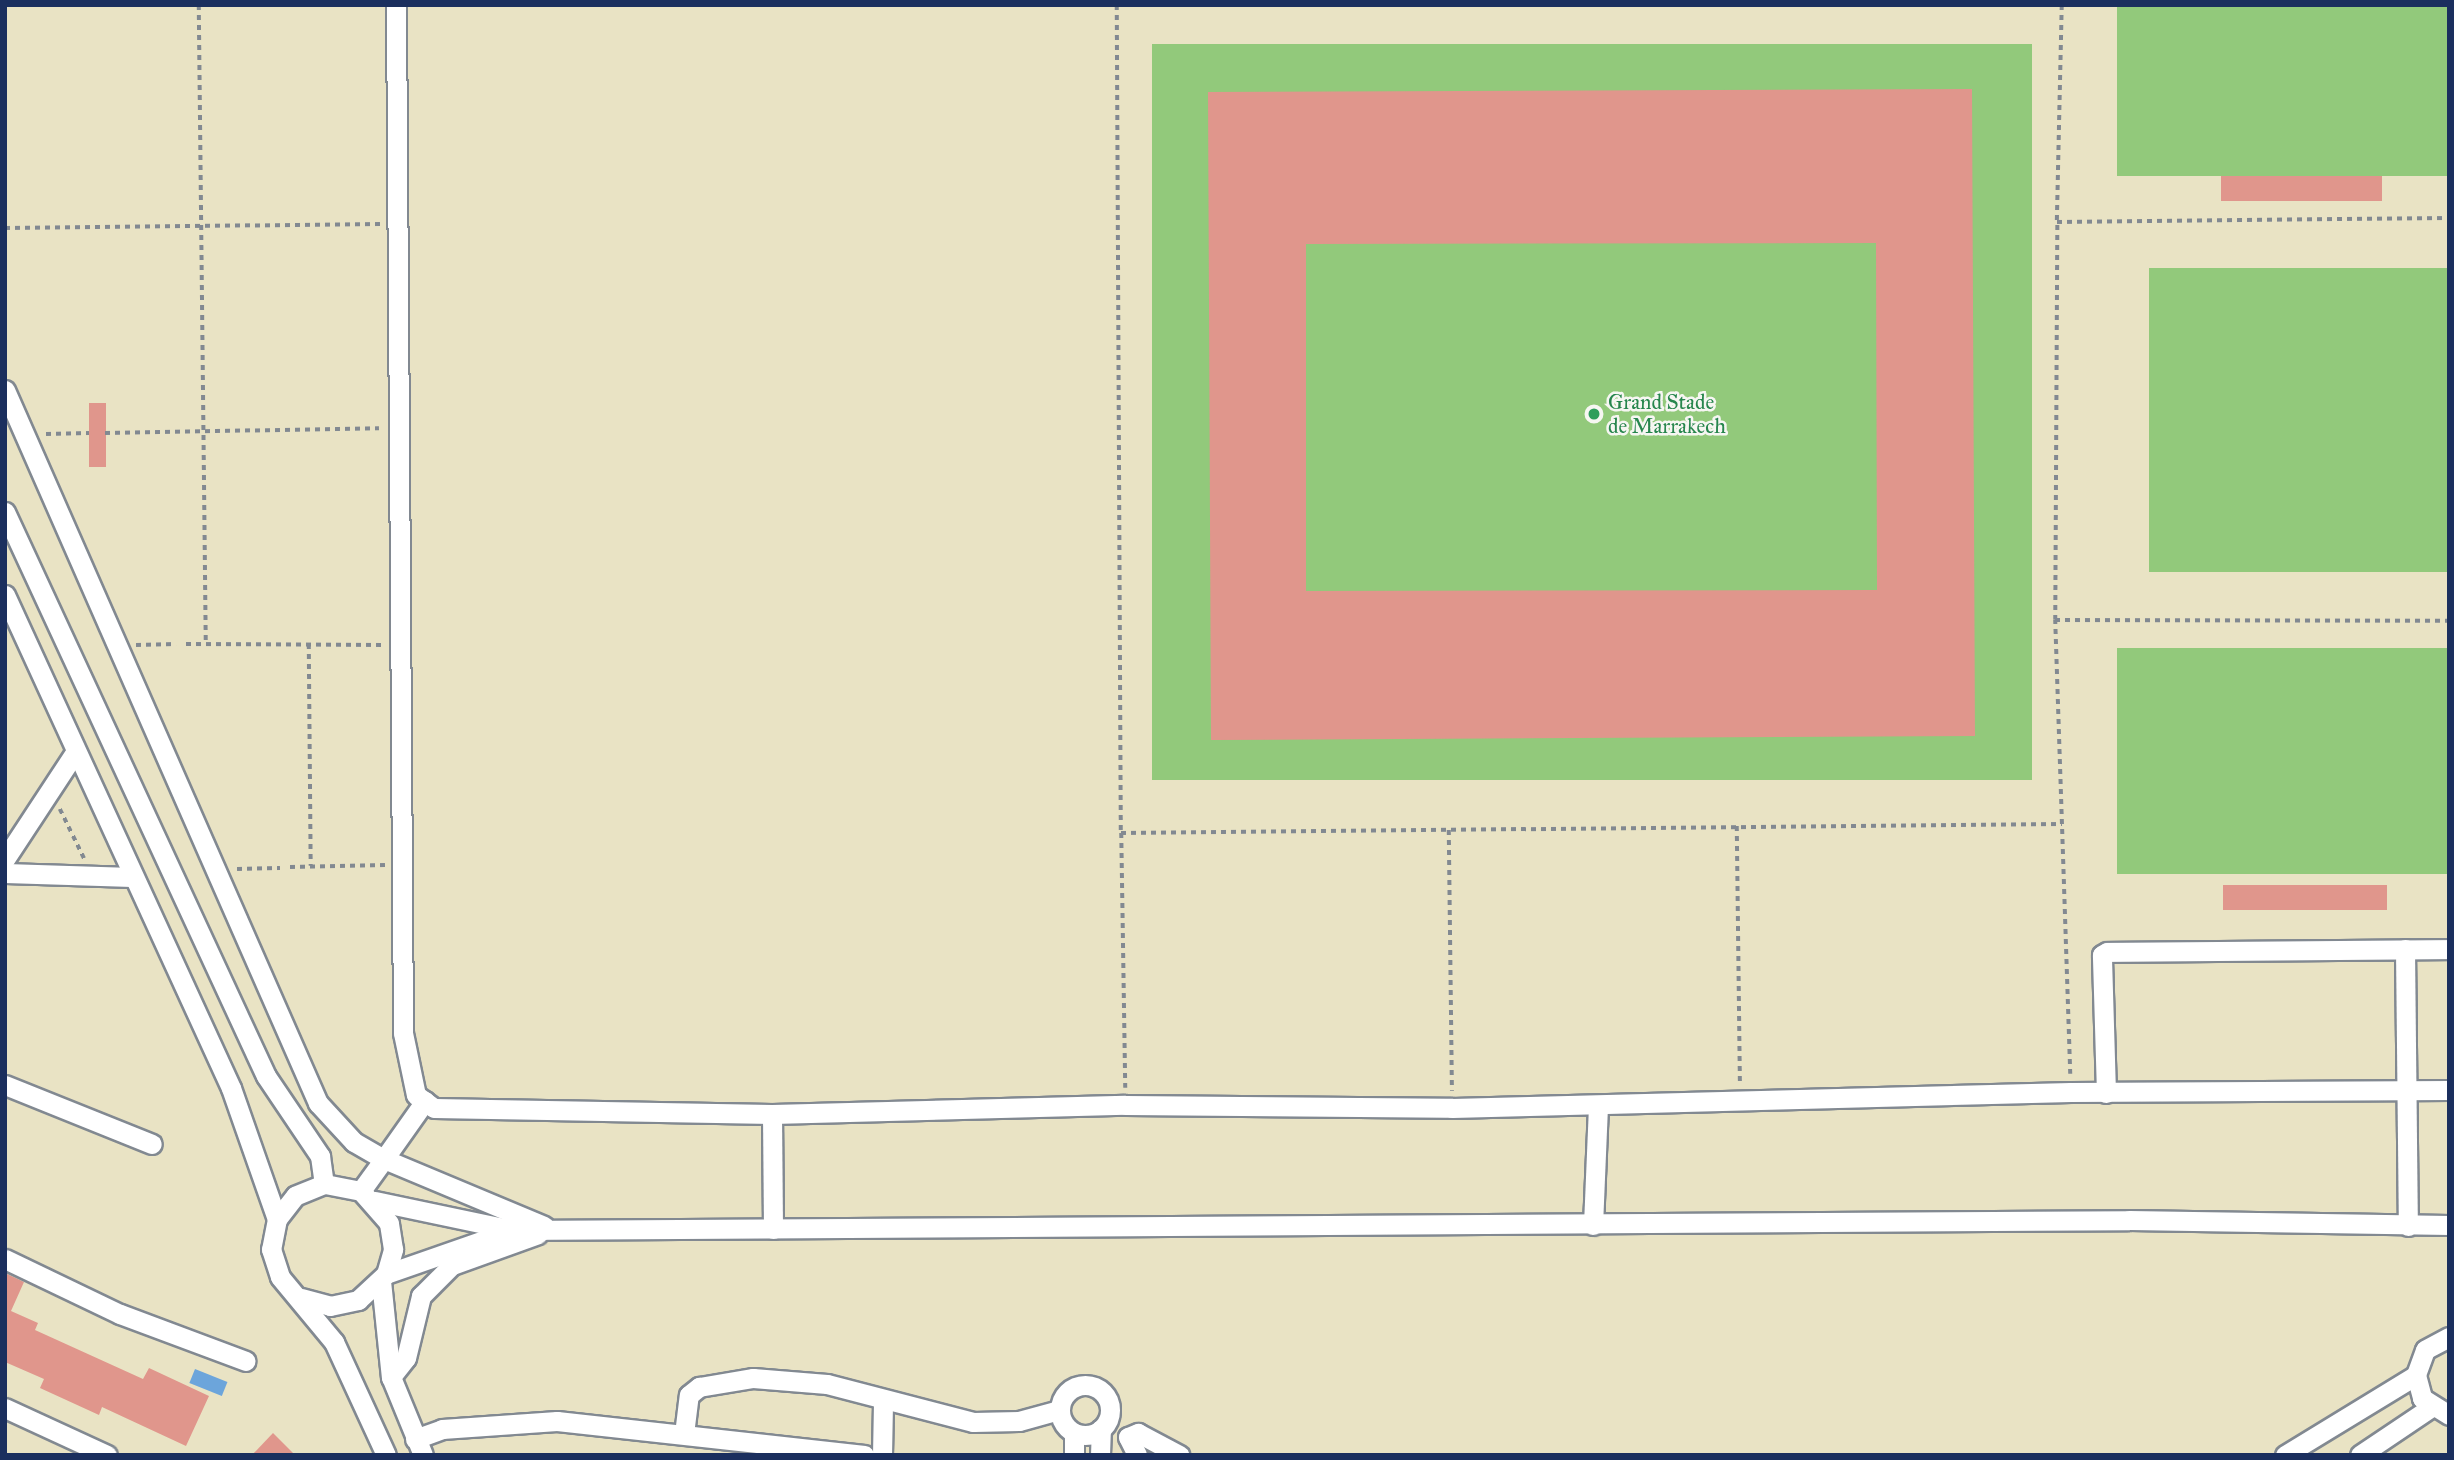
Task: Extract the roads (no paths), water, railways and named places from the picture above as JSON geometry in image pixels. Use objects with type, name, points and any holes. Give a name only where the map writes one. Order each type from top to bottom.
[{"type":"street","points":[[396,5],[404,1053],[416,1094],[434,1108],[478,1111],[772,1114],[1125,1105],[1452,1108],[1740,1103],[2071,1092],[2449,1090]]},
{"type":"street","points":[[5,390],[318,1103],[355,1142],[384,1158],[551,1229]]},
{"type":"street","points":[[5,512],[266,1076],[320,1156],[324,1184]]},
{"type":"street","points":[[5,595],[231,1088],[276,1219],[271,1249],[280,1277],[301,1298],[334,1342],[386,1455]]},
{"type":"street","points":[[5,859],[76,751]]},
{"type":"street","points":[[5,873],[89,872],[132,877]]},
{"type":"street","points":[[2404,949],[2409,1090],[2409,1226]]},
{"type":"street","points":[[2106,1093],[2102,956],[2107,952],[2449,949]]},
{"type":"street","points":[[5,1085],[152,1144]]},
{"type":"street","points":[[368,1196],[384,1158],[425,1101]]},
{"type":"street","points":[[1593,1225],[1598,1106]]},
{"type":"street","points":[[772,1114],[773,1229]]},
{"type":"street","points":[[276,1219],[295,1196],[324,1184],[513,1230],[2129,1220],[2449,1225]]},
{"type":"street","points":[[368,1196],[389,1223],[393,1249],[384,1278],[391,1377],[419,1447],[442,1429],[557,1421],[864,1455]]},
{"type":"street","points":[[391,1377],[406,1358],[421,1296],[452,1265],[551,1229]]},
{"type":"street","points":[[301,1298],[339,1304],[358,1300],[384,1278],[513,1230]]},
{"type":"street","points":[[5,1259],[120,1314],[246,1361]]},
{"type":"street","points":[[2285,1455],[2416,1375],[2425,1350],[2449,1337]]},
{"type":"street","points":[[2416,1375],[2430,1408],[2449,1415]]},
{"type":"street","points":[[684,1434],[689,1395],[699,1387],[789,1377],[883,1403],[973,1422],[1019,1421],[1059,1410]]},
{"type":"street","points":[[1059,1410],[1067,1391],[1095,1387],[1108,1403],[1100,1455]]},
{"type":"street","points":[[882,1455],[883,1403]]},
{"type":"street","points":[[5,1408],[107,1455]]},
{"type":"street","points":[[2360,1455],[2430,1408]]},
{"type":"street","points":[[1059,1410],[1074,1433],[1074,1455]]},
{"type":"street","points":[[1074,1433],[1103,1426],[1132,1446],[1139,1433],[1179,1455]]},
{"type":"water","points":[[195,1369],[227,1382],[222,1396],[189,1383]]},
{"type":"place","name":"Grand Stade de Marrakech","points":[[1594,414]]}]
